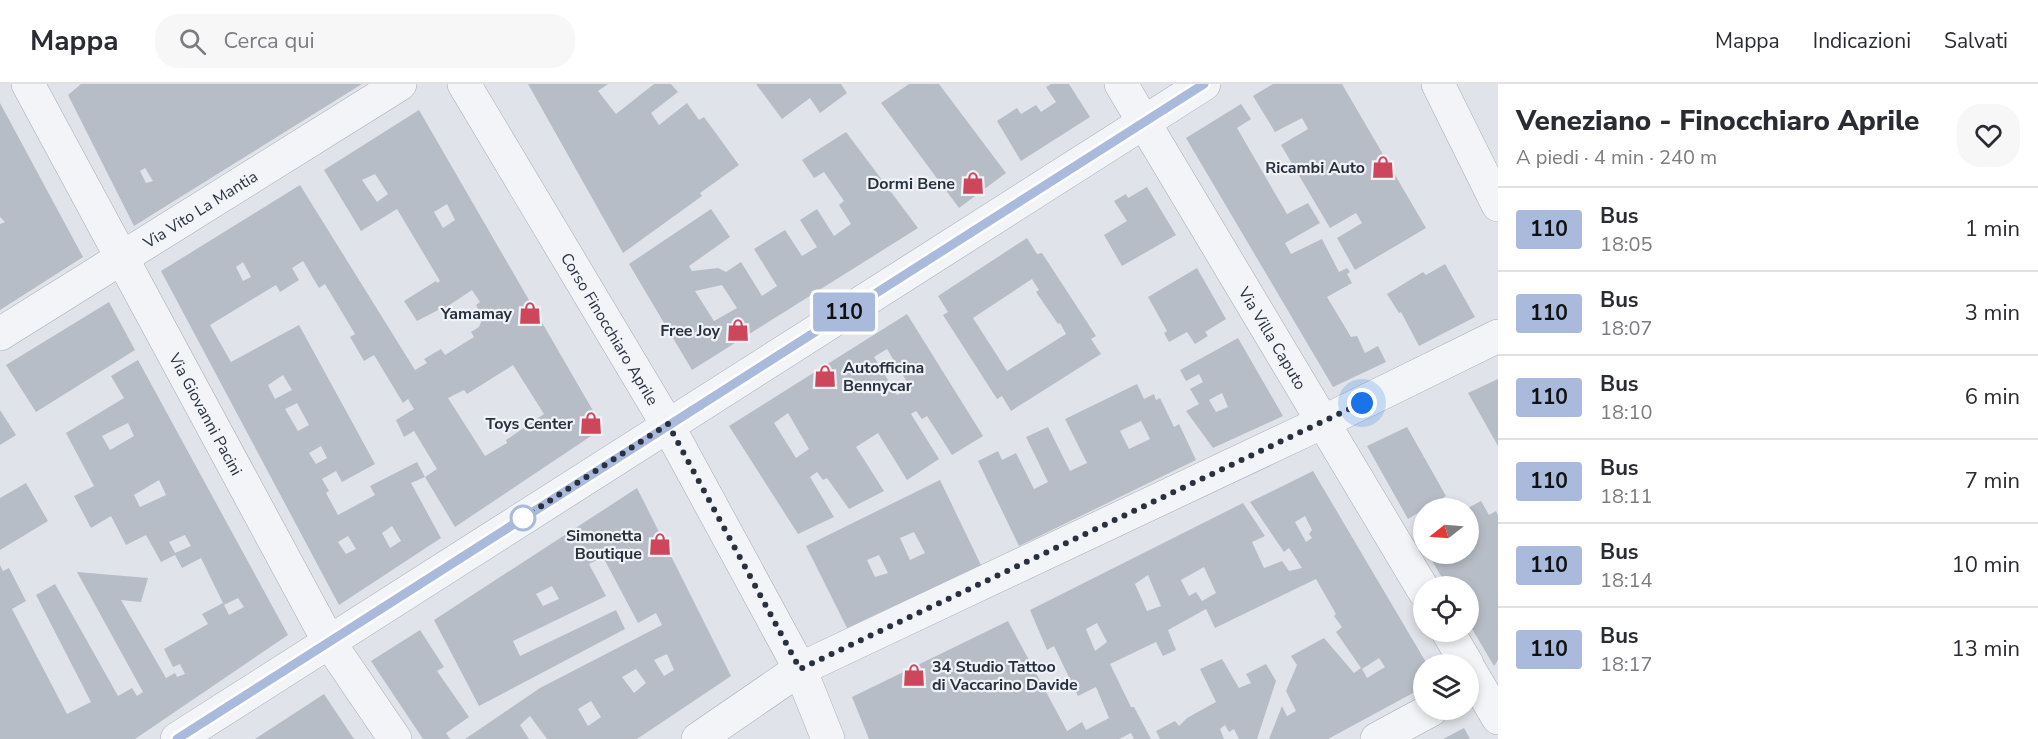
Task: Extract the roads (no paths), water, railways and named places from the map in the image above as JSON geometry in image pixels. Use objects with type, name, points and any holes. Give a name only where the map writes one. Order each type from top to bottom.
[{"type":"street","name":"Via Giovanni Pacini","points":[[27,84],[329,642],[395,739]]},
{"type":"street","name":"Via Vito La Mantia","points":[[0,334],[400,84]]},
{"type":"street","name":"Corso Finocchiaro Aprile","points":[[464,84],[668,424],[800,669],[828,739]]},
{"type":"street","name":"Via Villa Caputo","points":[[1121,84],[1415,576]]},
{"type":"street","points":[[177,739],[1204,84]]},
{"type":"street","points":[[1438,84],[1498,205]]},
{"type":"street","points":[[698,739],[800,669],[1323,422],[1498,336]]},
{"type":"street","points":[[1479,688],[1498,717]]},
{"type":"street","points":[[1377,739],[1413,720]]},
{"type":"place","name":"Ricambi Auto","points":[[1383,167]]},
{"type":"place","name":"Dormi Bene","points":[[973,183]]},
{"type":"place","name":"Yamamay","points":[[530,313]]},
{"type":"place","name":"Free Joy","points":[[738,330]]},
{"type":"place","name":"Autofficina Bennycar","points":[[825,376]]},
{"type":"place","name":"Toys Center","points":[[591,423]]},
{"type":"place","name":"Simonetta Boutique","points":[[660,544]]},
{"type":"place","name":"34 Studio Tattoo di Vaccarino Davide","points":[[914,675]]}]
